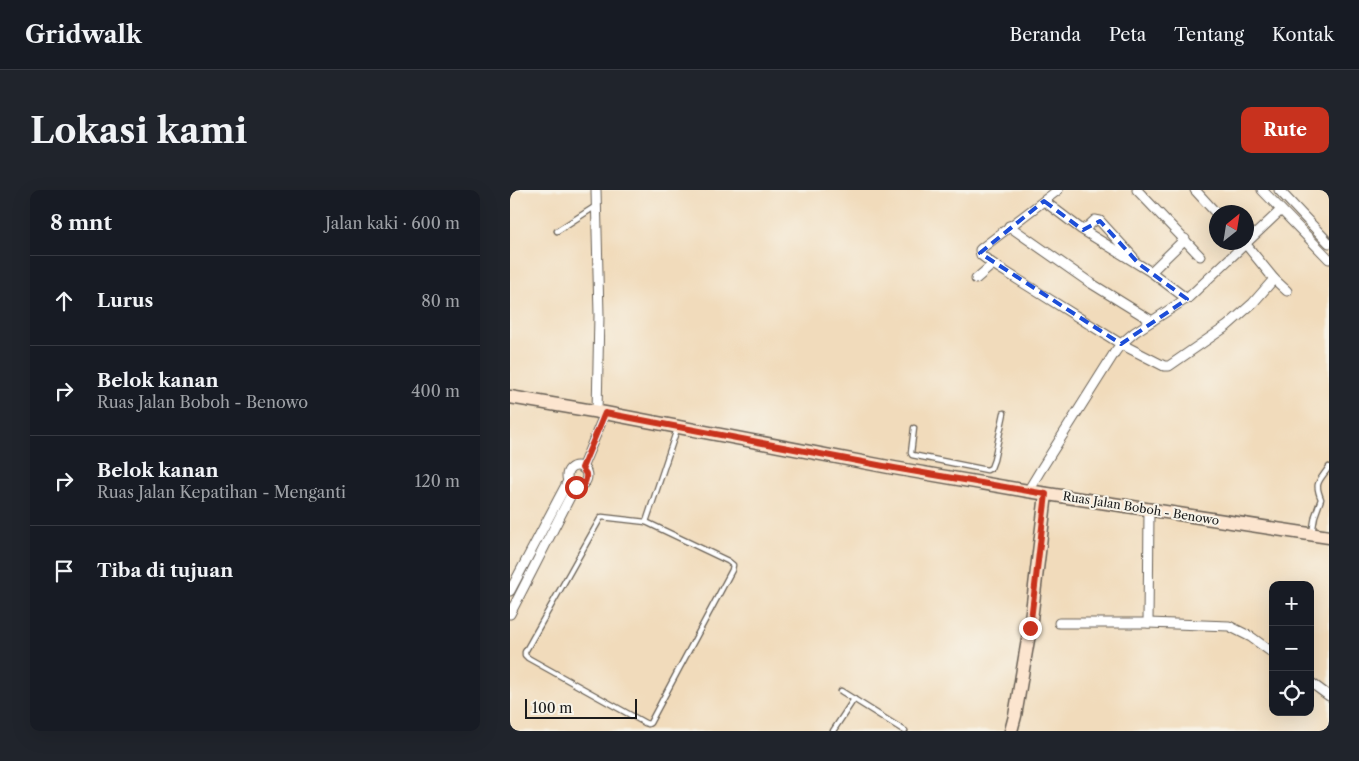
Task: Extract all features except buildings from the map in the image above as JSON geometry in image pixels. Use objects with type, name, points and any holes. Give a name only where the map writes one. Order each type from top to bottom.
[{"type":"main road","name":"Ruas Jalan Boboh - Benowo","points":[[510,397],[601,412],[979,483],[1329,537]]},
{"type":"main road","points":[[1011,731],[1030,628],[1046,494]]},
{"type":"street","points":[[582,468],[601,412],[596,190]]},
{"type":"street","points":[[1058,190],[982,248],[980,250],[981,255],[1121,344],[1164,366],[1169,366],[1227,326],[1253,303],[1274,279]]},
{"type":"street","points":[[1137,190],[1200,256]]},
{"type":"street","points":[[1195,190],[1209,205]]},
{"type":"street","points":[[1262,190],[1327,253]]},
{"type":"street","points":[[1280,190],[1329,243]]},
{"type":"street","points":[[1044,201],[1084,230],[1151,272],[1186,299]]},
{"type":"street","points":[[1254,235],[1281,210]]},
{"type":"street","points":[[1084,230],[1095,220],[1100,221],[1139,264]]},
{"type":"street","points":[[1009,226],[1089,282],[1152,322]]},
{"type":"street","points":[[1151,272],[1185,239]]},
{"type":"street","points":[[1028,491],[1121,344],[1135,332],[1186,299],[1238,250]]},
{"type":"street","points":[[1251,250],[1274,279],[1287,291]]},
{"type":"street","points":[[976,279],[993,264]]},
{"type":"street","points":[[578,466],[586,474],[586,481],[583,484],[572,484],[567,474],[571,468],[578,466]]},
{"type":"street","points":[[510,591],[572,484]]},
{"type":"street","points":[[511,610],[572,484]]},
{"type":"street","points":[[1148,623],[1149,510]]},
{"type":"street","points":[[1060,623],[1148,623],[1229,626],[1251,637],[1269,651]]},
{"type":"street","points":[[1314,685],[1329,696]]},
{"type":"lane","points":[[557,231],[596,206]]},
{"type":"lane","points":[[914,428],[912,455],[987,470],[991,468],[994,460],[1004,412]]},
{"type":"lane","points":[[646,522],[678,427]]},
{"type":"lane","points":[[1312,534],[1313,524],[1321,500],[1317,490],[1318,484],[1329,467]]},
{"type":"lane","points":[[979,483],[982,469]]},
{"type":"lane","points":[[604,517],[646,522],[728,561],[733,566],[648,724],[528,658],[525,654],[600,519],[604,517]]},
{"type":"lane","points":[[841,691],[905,731]]},
{"type":"lane","points":[[833,731],[854,699]]},
{"type":"highlighted area","points":[[1044,201],[1083,230],[1100,221],[1139,264],[1187,299],[1121,344],[980,253]]},
{"type":"route","points":[[576,487],[586,481],[586,474],[582,468],[605,413],[894,468],[1046,494],[1030,628]]}]
